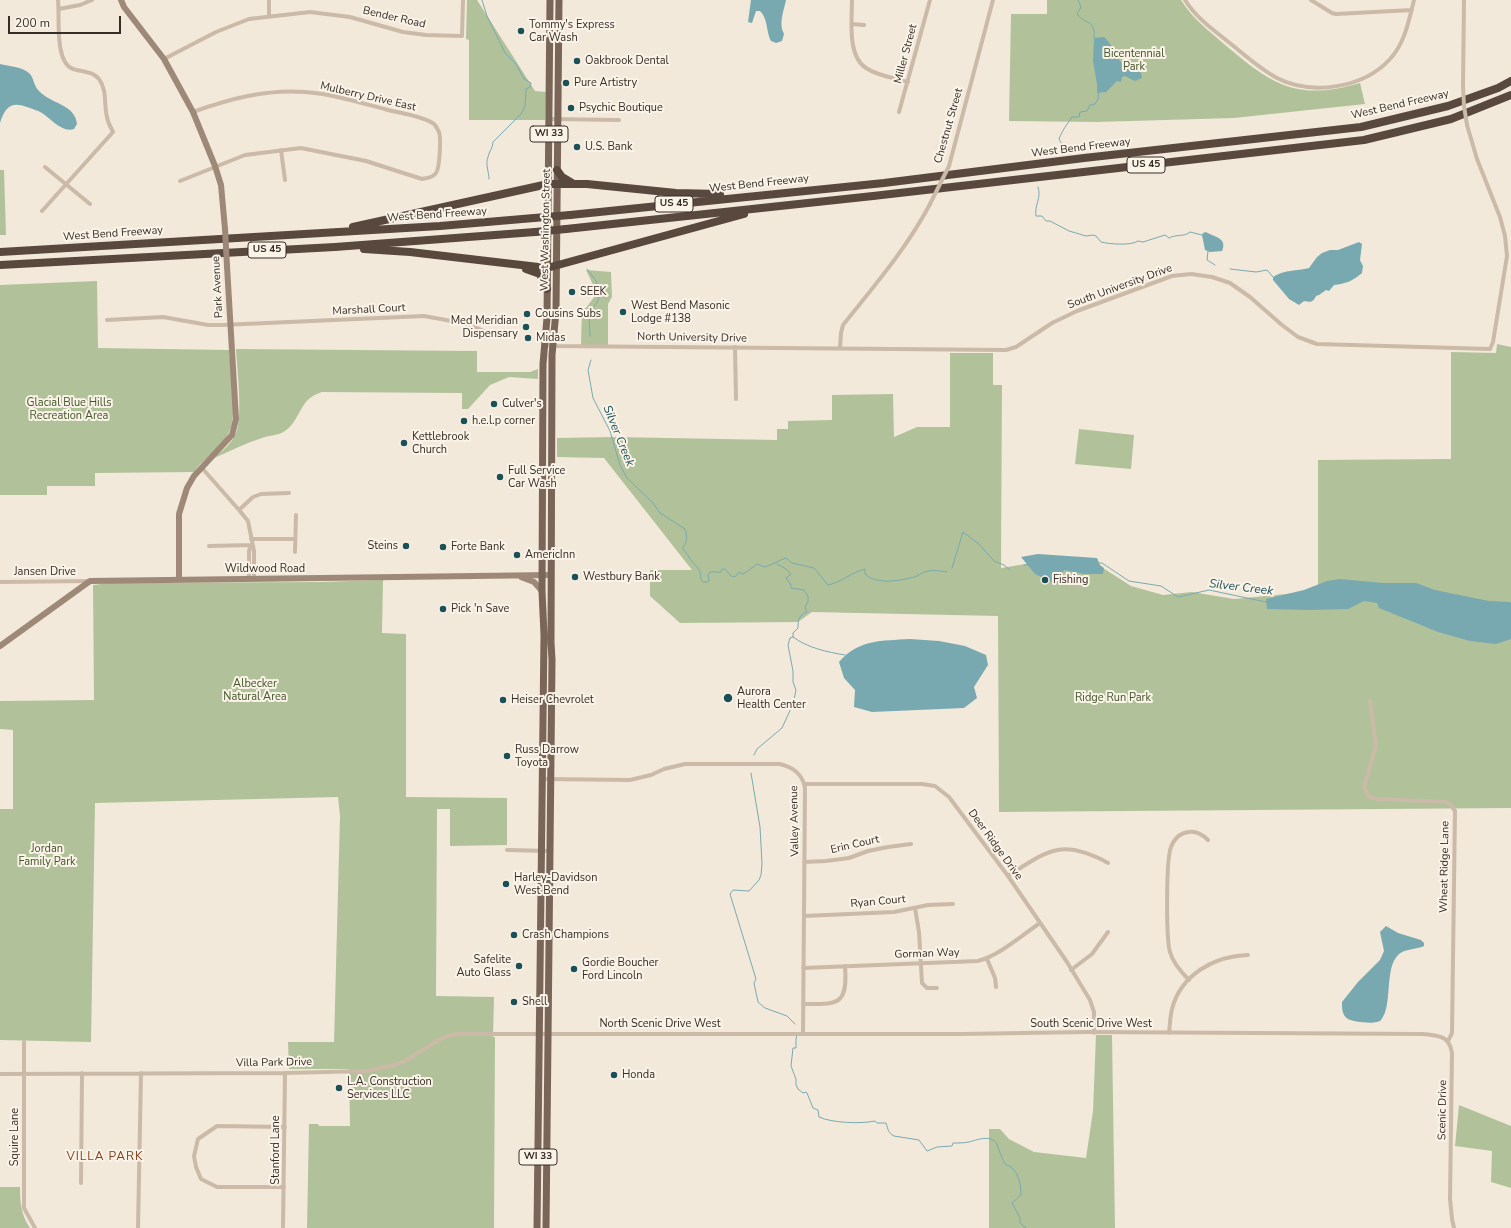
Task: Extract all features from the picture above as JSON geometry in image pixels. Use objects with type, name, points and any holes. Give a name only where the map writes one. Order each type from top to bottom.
[{"type":"highway","name":"West Bend Freeway","points":[[0,252],[440,226],[570,215],[884,183],[1084,158],[1361,127],[1448,106],[1498,88],[1511,81]]},
{"type":"highway","name":"US 45","points":[[0,265],[335,247],[534,232],[775,206],[1364,140],[1451,119],[1511,96]]},
{"type":"highway","points":[[557,170],[562,177],[573,183]]},
{"type":"highway","points":[[330,232],[548,184],[573,183],[711,194],[779,193]]},
{"type":"highway","points":[[335,247],[410,252],[547,268],[775,206]]},
{"type":"highway","points":[[518,265],[540,274],[547,289]]},
{"type":"main road","name":"West Washington Street","points":[[537,1228],[544,635],[542,575],[550,0]]},
{"type":"main road","name":"West Washington Street","points":[[546,1228],[552,660],[551,575],[553,346],[556,311],[557,265],[559,0]]},
{"type":"street","points":[[42,211],[113,132],[108,120],[104,88],[98,78],[89,72],[72,68],[63,60],[60,45],[58,0]]},
{"type":"street","points":[[59,9],[80,5],[92,0]]},
{"type":"street","name":"Park Avenue","points":[[121,0],[124,7],[164,59],[193,112],[215,166],[221,185],[236,419],[232,435],[194,476],[187,488],[179,514],[179,580]]},
{"type":"street","points":[[269,0],[269,16]]},
{"type":"street","name":"Bender Road","points":[[164,59],[216,32],[249,19],[310,12],[350,17],[404,32],[426,35],[462,36],[463,0]]},
{"type":"street","points":[[852,0],[852,44],[856,58],[864,67],[876,73],[908,82]]},
{"type":"street","name":"Miller Street","points":[[899,112],[930,0]]},
{"type":"street","name":"Chestnut Street","points":[[840,348],[843,325],[918,228],[949,166],[993,0]]},
{"type":"street","points":[[1185,0],[1198,17],[1262,70],[1279,79],[1310,87],[1332,87],[1360,80],[1380,69],[1391,58],[1405,35],[1414,0]]},
{"type":"street","points":[[1311,0],[1336,14],[1412,10]]},
{"type":"street","name":"South University Drive","points":[[840,348],[1006,350],[1016,347],[1052,323],[1077,311],[1172,276],[1191,274],[1212,277],[1230,283],[1250,297],[1278,322],[1298,337],[1317,344],[1490,349],[1494,342],[1506,256],[1505,236],[1500,217],[1477,159],[1467,125],[1463,86],[1464,0]]},
{"type":"street","points":[[852,24],[864,25]]},
{"type":"street","name":"Mulberry Drive East","points":[[193,112],[222,101],[251,95],[276,92],[305,92],[340,98],[421,118],[434,124],[439,132],[439,163],[436,173],[429,178],[422,179],[359,159],[301,148],[281,150]]},
{"type":"street","points":[[549,119],[619,120]]},
{"type":"street","points":[[180,181],[245,155],[281,150],[285,180]]},
{"type":"street","points":[[45,167],[90,204]]},
{"type":"street","name":"Marshall Court","points":[[107,320],[163,317],[208,325],[424,316],[468,324],[495,336],[506,336]]},
{"type":"street","name":"North University Drive","points":[[545,344],[553,346],[840,348]]},
{"type":"street","points":[[735,347],[736,399]]},
{"type":"street","points":[[202,468],[248,521],[252,545],[249,551],[251,579]]},
{"type":"street","points":[[239,510],[253,497],[261,494],[289,493]]},
{"type":"street","points":[[295,552],[296,515]]},
{"type":"street","points":[[251,539],[295,539]]},
{"type":"street","points":[[210,546],[252,545]]},
{"type":"street","name":"Wildwood Road","points":[[90,581],[551,575]]},
{"type":"street","points":[[515,576],[534,582],[542,590]]},
{"type":"street","points":[[0,646],[90,581]]},
{"type":"street","name":"Jansen Drive","points":[[0,582],[90,581]]},
{"type":"street","name":"Wheat Ridge Lane","points":[[1370,701],[1376,745],[1364,787],[1368,796],[1376,799],[1446,802],[1450,804],[1455,811],[1452,1033],[1448,1041]]},
{"type":"street","name":"Valley Avenue","points":[[542,779],[630,780],[685,764],[780,764],[798,773],[804,781],[803,1034]]},
{"type":"street","name":"Deer Ridge Drive","points":[[804,784],[922,784],[935,786],[949,797],[1008,876],[1072,970],[1090,1000],[1094,1012],[1094,1033]]},
{"type":"street","points":[[1189,980],[1175,962],[1169,946],[1169,853],[1176,838],[1187,832],[1204,836],[1208,840]]},
{"type":"street","name":"Erin Court","points":[[804,862],[849,858],[888,847],[911,844]]},
{"type":"street","points":[[1008,876],[1043,854],[1053,851],[1070,849],[1082,851],[1108,863]]},
{"type":"street","points":[[507,850],[550,851]]},
{"type":"street","name":"Ryan Court","points":[[804,916],[894,912],[928,905],[953,904]]},
{"type":"street","points":[[915,908],[923,985],[927,988],[937,988]]},
{"type":"street","name":"Gorman Way","points":[[804,968],[968,962],[987,959],[1040,923]]},
{"type":"street","points":[[1072,970],[1092,954],[1108,932]]},
{"type":"street","points":[[1169,1033],[1172,1008],[1178,994],[1189,980],[1200,970],[1220,959],[1248,955]]},
{"type":"street","points":[[987,959],[995,978],[996,987]]},
{"type":"street","points":[[803,1004],[831,1004],[839,1000],[844,995],[846,989],[845,966]]},
{"type":"street","name":"North Scenic Drive West","points":[[540,1033],[781,1034]]},
{"type":"street","name":"Villa Park Drive","points":[[0,1074],[285,1073],[366,1071],[381,1069],[405,1061],[447,1036],[457,1034],[540,1033]]},
{"type":"street","name":"South Scenic Drive West","points":[[781,1034],[1401,1034],[1438,1036],[1448,1041]]},
{"type":"street","name":"Scenic Drive","points":[[1448,1041],[1451,1046],[1452,1053],[1450,1199],[1454,1228]]},
{"type":"street","name":"Squire Lane","points":[[24,1042],[24,1208],[35,1228]]},
{"type":"street","points":[[81,1183],[82,1073]]},
{"type":"street","points":[[138,1228],[141,1073]]},
{"type":"street","name":"Stanford Lane","points":[[283,1228],[285,1073]]},
{"type":"street","points":[[284,1188],[217,1187],[201,1179],[196,1167],[194,1156],[198,1140],[217,1126],[285,1127]]},
{"type":"green space","points":[[467,0],[477,0],[535,91],[546,92],[545,120],[469,120],[469,40],[466,39]]},
{"type":"green space","name":"Bicentennial Park","points":[[1047,0],[1181,0],[1206,29],[1256,70],[1271,79],[1286,86],[1301,90],[1318,91],[1360,83],[1365,104],[1234,118],[1096,122],[1009,121],[1011,14],[1047,14]]},
{"type":"green space","points":[[0,170],[4,170],[6,235],[0,235]]},
{"type":"green space","points":[[586,270],[611,272],[612,297],[608,304],[608,345],[581,345],[582,309],[586,308],[597,293]]},
{"type":"green space","name":"Glacial Blue Hills Recreation Area","points":[[97,281],[98,348],[229,350],[234,408],[233,419],[226,438],[194,472],[95,473],[95,486],[47,486],[47,495],[0,495],[0,285]]},
{"type":"green space","name":"Ridge Run Park","points":[[1497,344],[1511,347],[1511,808],[999,812],[998,616],[812,612],[798,622],[680,623],[650,596],[650,570],[692,570],[604,458],[557,457],[557,438],[613,437],[777,440],[777,429],[788,429],[788,421],[832,420],[832,395],[893,394],[894,437],[917,427],[950,427],[950,353],[993,353],[993,385],[1002,385],[1001,568],[1032,563],[1092,561],[1131,586],[1163,595],[1192,592],[1234,599],[1318,591],[1318,460],[1451,459],[1451,352],[1496,353]]},
{"type":"green space","points":[[236,349],[477,351],[477,372],[530,372],[538,369],[538,379],[509,377],[490,385],[468,409],[462,409],[462,393],[322,392],[308,399],[295,421],[285,431],[280,434],[250,442],[214,458],[232,440],[238,426],[239,404]]},
{"type":"green space","points":[[1079,429],[1134,435],[1131,469],[1075,464]]},
{"type":"green space","name":"Albecker Natural Area","points":[[383,580],[382,633],[406,634],[406,797],[507,798],[507,845],[450,846],[450,809],[437,809],[436,996],[494,997],[494,1228],[307,1228],[309,1124],[318,1124],[319,1126],[350,1126],[349,1069],[289,1069],[288,1042],[334,1042],[340,816],[338,797],[95,803],[91,1042],[0,1040],[0,809],[13,809],[13,730],[0,729],[0,701],[94,700],[93,585],[110,583],[321,582]]},
{"type":"green space","points":[[1096,1035],[1112,1035],[1115,1228],[989,1228],[989,1129],[1000,1129],[1009,1139],[1034,1152],[1086,1158],[1093,1111]]},
{"type":"green space","points":[[1459,1105],[1511,1126],[1511,1188],[1491,1182],[1492,1151],[1455,1146]]},
{"type":"green space","points":[[0,1187],[20,1187],[22,1208],[30,1228],[0,1228]]},
{"type":"water","points":[[751,0],[786,0],[781,21],[784,34],[782,41],[776,43],[771,41],[768,34],[766,21],[760,11],[756,11],[752,23],[748,22]]},
{"type":"water","points":[[1104,37],[1110,43],[1118,59],[1126,66],[1141,73],[1142,78],[1135,81],[1125,76],[1122,77],[1121,82],[1117,81],[1106,92],[1097,93],[1093,61],[1094,38]]},
{"type":"water","points":[[0,64],[19,68],[29,73],[39,91],[72,112],[77,124],[74,129],[65,129],[40,112],[21,105],[13,105],[9,107],[4,113],[0,123]]},
{"type":"water","points":[[1206,232],[1222,241],[1222,251],[1210,252],[1205,250],[1202,235]]},
{"type":"water","points":[[1359,242],[1362,244],[1360,260],[1363,266],[1362,273],[1349,282],[1334,285],[1329,291],[1326,290],[1310,302],[1304,301],[1299,305],[1289,299],[1273,280],[1273,277],[1281,273],[1309,268],[1322,253],[1330,250],[1338,250]]},
{"type":"water","points":[[1038,554],[1097,558],[1100,565],[1104,568],[1103,574],[1084,574],[1064,570],[1061,577],[1062,581],[1059,584],[1051,582],[1035,574],[1021,557]]},
{"type":"water","points":[[1340,579],[1383,583],[1416,583],[1435,590],[1489,601],[1510,602],[1511,639],[1496,644],[1470,641],[1438,632],[1379,608],[1377,603],[1364,601],[1348,609],[1267,609],[1266,599],[1304,590],[1327,581]]},
{"type":"water","points":[[910,639],[939,641],[965,646],[986,655],[988,665],[974,687],[977,698],[964,708],[872,712],[854,707],[855,690],[844,678],[839,662],[854,649],[863,645],[880,641]]},
{"type":"water","points":[[1386,926],[1398,933],[1421,940],[1424,943],[1424,946],[1404,951],[1398,955],[1394,961],[1391,969],[1387,1006],[1385,1014],[1379,1022],[1370,1023],[1348,1019],[1343,1014],[1342,1002],[1358,982],[1380,960],[1384,951],[1380,932]]},
{"type":"waterway","name":"Silver Creek","points":[[482,0],[487,16],[505,53],[516,64],[524,79],[531,83],[530,87],[526,89],[525,106],[521,114],[493,142],[487,160],[489,179]]},
{"type":"waterway","points":[[1078,0],[1081,7],[1077,14],[1092,25],[1094,38]]},
{"type":"waterway","points":[[1041,156],[1042,154],[1071,151],[1061,143],[1059,139],[1060,136],[1072,117],[1079,117],[1080,112],[1087,111],[1090,105],[1095,104],[1098,99],[1099,92]]},
{"type":"waterway","points":[[1038,187],[1039,194],[1036,216],[1042,216],[1046,221],[1050,221],[1069,231],[1086,236],[1096,236],[1101,242],[1130,244],[1138,241],[1143,242],[1165,235],[1169,238],[1188,234],[1190,232],[1202,235]]},
{"type":"waterway","points":[[1208,251],[1207,260],[1215,265]]},
{"type":"waterway","name":"Silver Creek","points":[[587,269],[599,287],[599,296],[590,313],[590,336]]},
{"type":"waterway","points":[[1230,269],[1256,272],[1267,270],[1273,277]]},
{"type":"waterway","name":"Silver Creek","points":[[591,360],[588,370],[593,398],[610,431],[620,465],[627,478],[653,503],[660,513],[685,529],[687,538],[683,549],[698,568],[701,580],[703,582],[708,582],[708,575],[710,572],[721,572],[722,569],[725,569],[731,576],[735,577],[739,572],[742,574],[745,573],[757,564],[765,567],[786,558],[792,563],[814,568],[828,585],[838,582],[856,572],[865,569],[865,574],[876,580],[882,581],[895,581],[915,577],[924,572],[936,570],[947,572]]},
{"type":"waterway","name":"Silver Creek","points":[[952,568],[963,532],[979,544],[994,561],[1004,565],[1010,570]]},
{"type":"waterway","name":"Silver Creek","points":[[1098,563],[1102,563],[1129,581],[1161,586],[1178,597],[1209,590],[1266,602]]},
{"type":"waterway","points":[[777,564],[791,574],[786,578],[791,585],[791,588],[804,590],[808,596],[808,602],[805,607],[807,612],[800,618],[798,628],[793,633],[793,637],[811,647],[845,655]]},
{"type":"waterway","name":"Silver Creek","points":[[1024,565],[1029,565]]},
{"type":"waterway","points":[[754,755],[757,749],[782,728],[793,704],[796,690],[793,682],[793,671],[788,645],[790,638],[793,637]]},
{"type":"waterway","points":[[751,773],[760,827],[762,864],[761,875],[759,880],[749,891],[733,890],[730,894],[756,979],[754,983],[758,1002],[765,1008],[787,1016],[795,1024]]},
{"type":"waterway","points":[[796,1036],[796,1048],[793,1048],[791,1066],[796,1079],[796,1085],[803,1093],[807,1093],[813,1108],[818,1110],[819,1117],[839,1122],[855,1123],[875,1121],[877,1123],[886,1123],[890,1134],[919,1140],[927,1151],[937,1147],[952,1146],[953,1143],[967,1142],[984,1138],[992,1139],[997,1144],[1005,1164],[1012,1168],[1018,1177],[1021,1195],[1012,1203],[1020,1218],[1020,1223],[1026,1228]]},
{"type":"place","name":"Tommy's Express Car Wash","points":[[521,31]]},
{"type":"place","name":"Oakbrook Dental","points":[[577,61]]},
{"type":"place","name":"Pure Artistry","points":[[566,83]]},
{"type":"place","name":"Psychic Boutique","points":[[571,108]]},
{"type":"place","name":"U.S. Bank","points":[[577,147]]},
{"type":"place","name":"SEEK","points":[[572,292]]},
{"type":"place","name":"West Bend Masonic Lodge #138","points":[[623,312]]},
{"type":"place","name":"Cousins Subs","points":[[527,314]]},
{"type":"place","name":"Med Meridian Dispensary","points":[[526,327]]},
{"type":"place","name":"Midas","points":[[528,338]]},
{"type":"place","name":"Culver's","points":[[494,404]]},
{"type":"place","name":"h.e.l.p corner","points":[[464,421]]},
{"type":"place","name":"Kettlebrook Church","points":[[404,443]]},
{"type":"place","name":"Full Service Car Wash","points":[[500,477]]},
{"type":"place","name":"Steins","points":[[406,546]]},
{"type":"place","name":"Forte Bank","points":[[443,547]]},
{"type":"place","name":"AmericInn","points":[[517,555]]},
{"type":"place","name":"Westbury Bank","points":[[575,577]]},
{"type":"place","name":"Fishing","points":[[1045,580]]},
{"type":"place","name":"Pick 'n Save","points":[[443,609]]},
{"type":"place","name":"Aurora Health Center","points":[[728,698]]},
{"type":"place","name":"Heiser Chevrolet","points":[[503,700]]},
{"type":"place","name":"Russ Darrow Toyota","points":[[507,756]]},
{"type":"place","name":"Harley-Davidson West Bend","points":[[506,884]]},
{"type":"place","name":"Crash Champions","points":[[514,935]]},
{"type":"place","name":"Safelite Auto Glass","points":[[519,966]]},
{"type":"place","name":"Gordie Boucher Ford Lincoln","points":[[574,969]]},
{"type":"place","name":"Shell","points":[[514,1002]]},
{"type":"place","name":"Honda","points":[[614,1075]]},
{"type":"place","name":"L.A. Construction Services LLC","points":[[339,1088]]},
{"type":"district","name":"VILLA PARK","points":[[105,1157]]},
{"type":"park label","name":"Jordan Family Park","points":[[47,855]]}]
